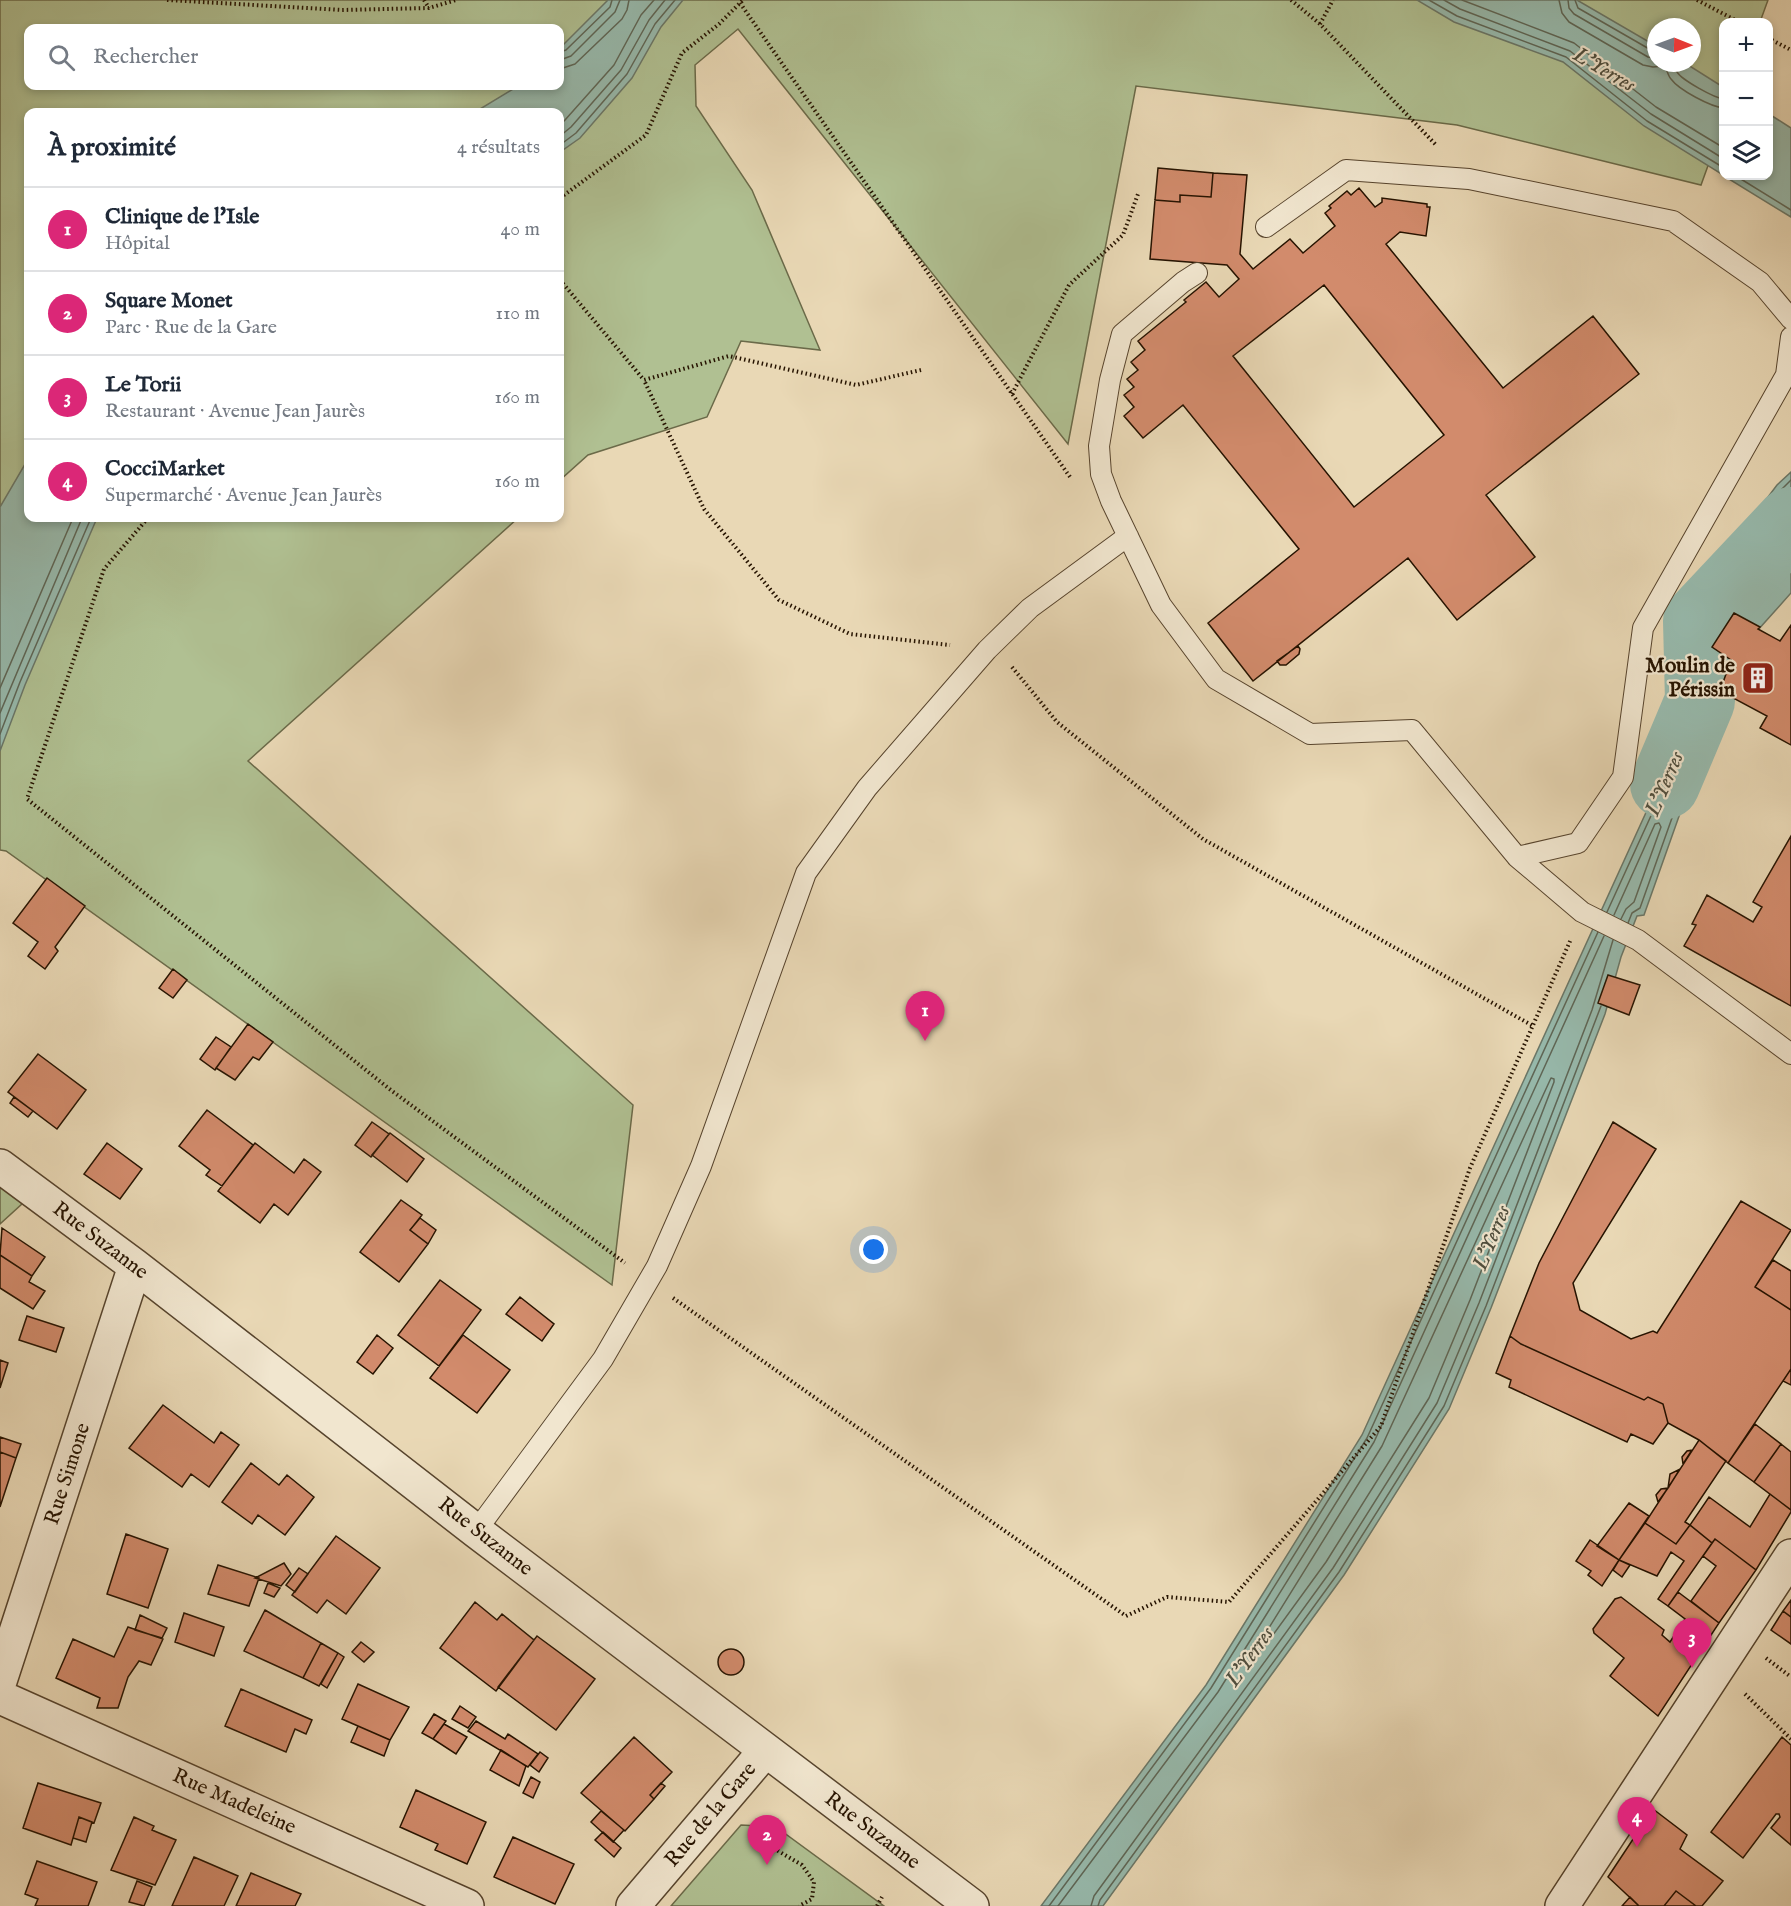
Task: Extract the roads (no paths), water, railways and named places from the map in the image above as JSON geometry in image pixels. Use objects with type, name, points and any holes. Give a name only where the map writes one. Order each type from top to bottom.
[{"type":"street","name":"Rue Suzanne","points":[[0,1166],[135,1266],[476,1531],[972,1906]]},
{"type":"street","name":"Rue Simone","points":[[0,1681],[135,1266]]},
{"type":"street","points":[[1562,1906],[1791,1556]]},
{"type":"street","name":"Rue Madeleine","points":[[0,1697],[467,1906]]},
{"type":"street","name":"Rue de la Gare","points":[[633,1906],[765,1751]]},
{"type":"lane","points":[[1266,227],[1346,170],[1469,179],[1673,221],[1761,282],[1791,319]]},
{"type":"lane","points":[[1197,273],[1183,282],[1122,334],[1110,380],[1099,446],[1101,474],[1111,501],[1161,605],[1216,679],[1310,734],[1412,730],[1517,857],[1584,912],[1638,940],[1791,1054]]},
{"type":"lane","points":[[1517,857],[1578,843],[1623,777],[1643,628],[1786,375],[1791,337]]},
{"type":"lane","points":[[476,1531],[603,1359],[657,1266],[701,1166],[806,873],[867,788],[987,650],[1030,608],[1128,536]]},
{"type":"water","points":[[608,0],[683,0],[661,27],[632,78],[580,138],[564,149],[564,108],[482,108],[511,90],[564,90],[564,44]]},
{"type":"water","points":[[1417,0],[1577,0],[1647,41],[1647,72],[1699,72],[1719,84],[1719,173],[1644,126],[1563,62],[1454,22]]},
{"type":"water","points":[[1773,117],[1791,128],[1791,217],[1731,180],[1773,180]]},
{"type":"water","points":[[24,466],[24,522],[95,522],[25,685],[0,751],[0,507]]},
{"type":"water","points":[[1791,472],[1791,593],[1731,660],[1711,726],[1644,915],[1637,916],[1621,957],[1605,1014],[1491,1308],[1449,1409],[1344,1575],[1103,1906],[1041,1906],[1206,1685],[1362,1435],[1711,670],[1685,619],[1695,606],[1698,590],[1777,485]]},
{"type":"waterway","name":"L'Yerres","points":[[1665,784],[1700,701],[1698,621],[1791,522]]},
{"type":"place","name":"Moulin de Périssin","points":[[1758,678]]},
{"type":"place","name":"Clinique de l'Isle","points":[[925,1041]]},
{"type":"place","name":"Le Torii","points":[[1692,1668]]},
{"type":"place","name":"CocciMarket","points":[[1637,1847]]},
{"type":"place","name":"Square Monet","points":[[767,1865]]}]
